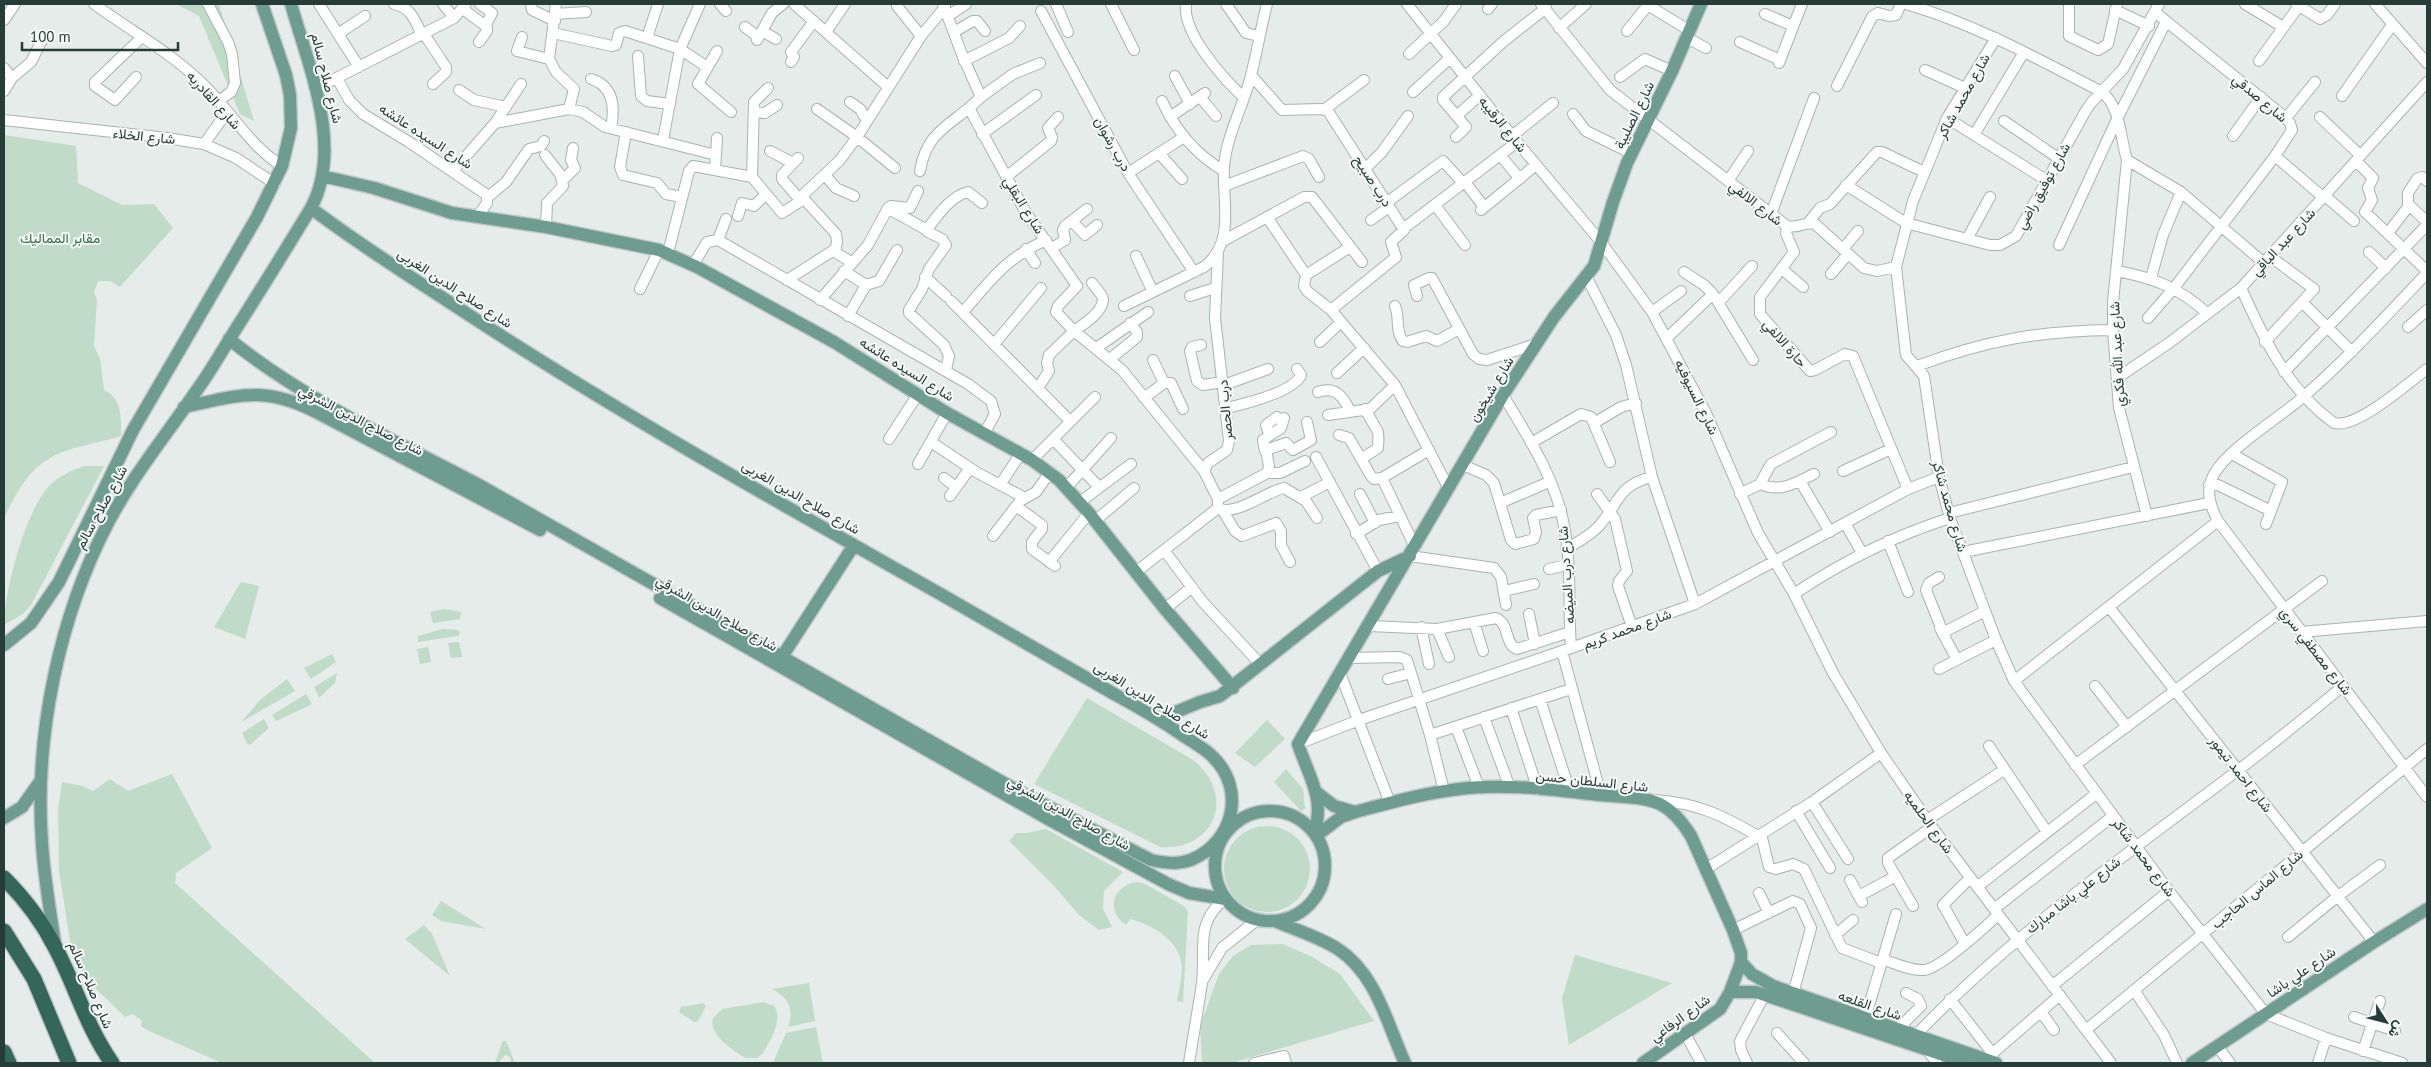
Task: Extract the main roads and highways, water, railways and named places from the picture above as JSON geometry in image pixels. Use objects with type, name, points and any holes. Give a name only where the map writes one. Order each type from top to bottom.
[{"type":"highway","points":[[4,878],[38,918],[56,949]]},
{"type":"highway","points":[[4,931],[34,979],[69,1063]]},
{"type":"highway","name":"شارع صلاح سالم","points":[[56,949],[96,1040],[112,1063]]},
{"type":"highway","points":[[96,1040],[101,1063]]},
{"type":"highway","points":[[4,1052],[9,1063]]},
{"type":"main road","name":"شارع صلاح سالم","points":[[4,645],[31,623],[54,590],[133,430],[275,184],[282,166],[291,128],[290,95],[286,75],[262,4]]},
{"type":"main road","name":"شارع صلاح سالم","points":[[56,949],[45,882],[41,841],[42,780],[53,687],[66,632],[85,571],[124,496],[154,448],[229,339],[317,198],[322,176],[325,138],[315,89],[291,4]]},
{"type":"main road","name":"شارع الصليبة","points":[[1601,242],[1631,153],[1689,34],[1701,4]]},
{"type":"main road","name":"شارع السيده عائشه","points":[[322,176],[399,195],[444,211],[546,227],[663,252],[693,265],[834,342],[948,413],[1021,453],[1050,472],[1080,502],[1165,609],[1233,688]]},
{"type":"main road","name":"شارع صلاح الدين الغربى","points":[[311,208],[346,234],[559,372],[854,545],[1159,719],[1204,750],[1219,764],[1230,782],[1233,802],[1225,832]]},
{"type":"main road","name":"شارع شيخون","points":[[1316,792],[1298,744],[1413,552],[1503,395],[1554,318],[1587,278],[1596,260],[1601,242]]},
{"type":"main road","name":"شارع صلاح الدين الشرقي","points":[[229,339],[265,368],[350,417],[479,486],[1050,820],[1168,884],[1189,893],[1225,899]]},
{"type":"main road","name":"شارع صلاح الدين الشرقي","points":[[184,407],[248,394],[274,395],[302,404],[554,537],[1018,791],[1151,860],[1169,863],[1188,861],[1205,853],[1225,832]]},
{"type":"main road","points":[[780,661],[854,545]]},
{"type":"main road","points":[[1159,719],[1220,696],[1233,688],[1378,571],[1413,552]]},
{"type":"main road","points":[[4,818],[22,807],[42,780]]},
{"type":"main road","name":"شارع السلطان حسن","points":[[1315,834],[1341,817],[1355,812],[1444,791],[1479,787],[1570,792],[1643,799],[1659,804],[1683,823],[1734,930],[1740,948],[1741,962]]},
{"type":"main road","points":[[1315,834],[1319,805],[1316,792]]},
{"type":"main road","points":[[1316,792],[1334,806],[1355,812]]},
{"type":"main road","points":[[1275,921],[1299,913],[1317,895],[1325,871],[1325,858],[1315,834],[1301,820],[1285,813],[1268,811],[1250,814],[1225,832],[1216,859],[1216,878],[1225,899],[1245,916],[1257,920],[1275,921],[1332,946],[1354,962],[1367,978],[1405,1063]]},
{"type":"main road","name":"شارع علي باشا","points":[[2192,1063],[2427,909]]},
{"type":"main road","points":[[1730,992],[1741,962]]},
{"type":"main road","name":"شارع القلعه","points":[[1741,962],[1759,978],[1793,994],[1915,1036],[1991,1059]]},
{"type":"main road","name":"شارع القلعه","points":[[1730,992],[1748,990],[1765,994],[1967,1063]]},
{"type":"main road","name":"شارع الرفاعي","points":[[1643,1063],[1686,1035],[1720,1009],[1730,992]]},
{"type":"park label","name":"مقابر المماليك","points":[[60,238]]}]
